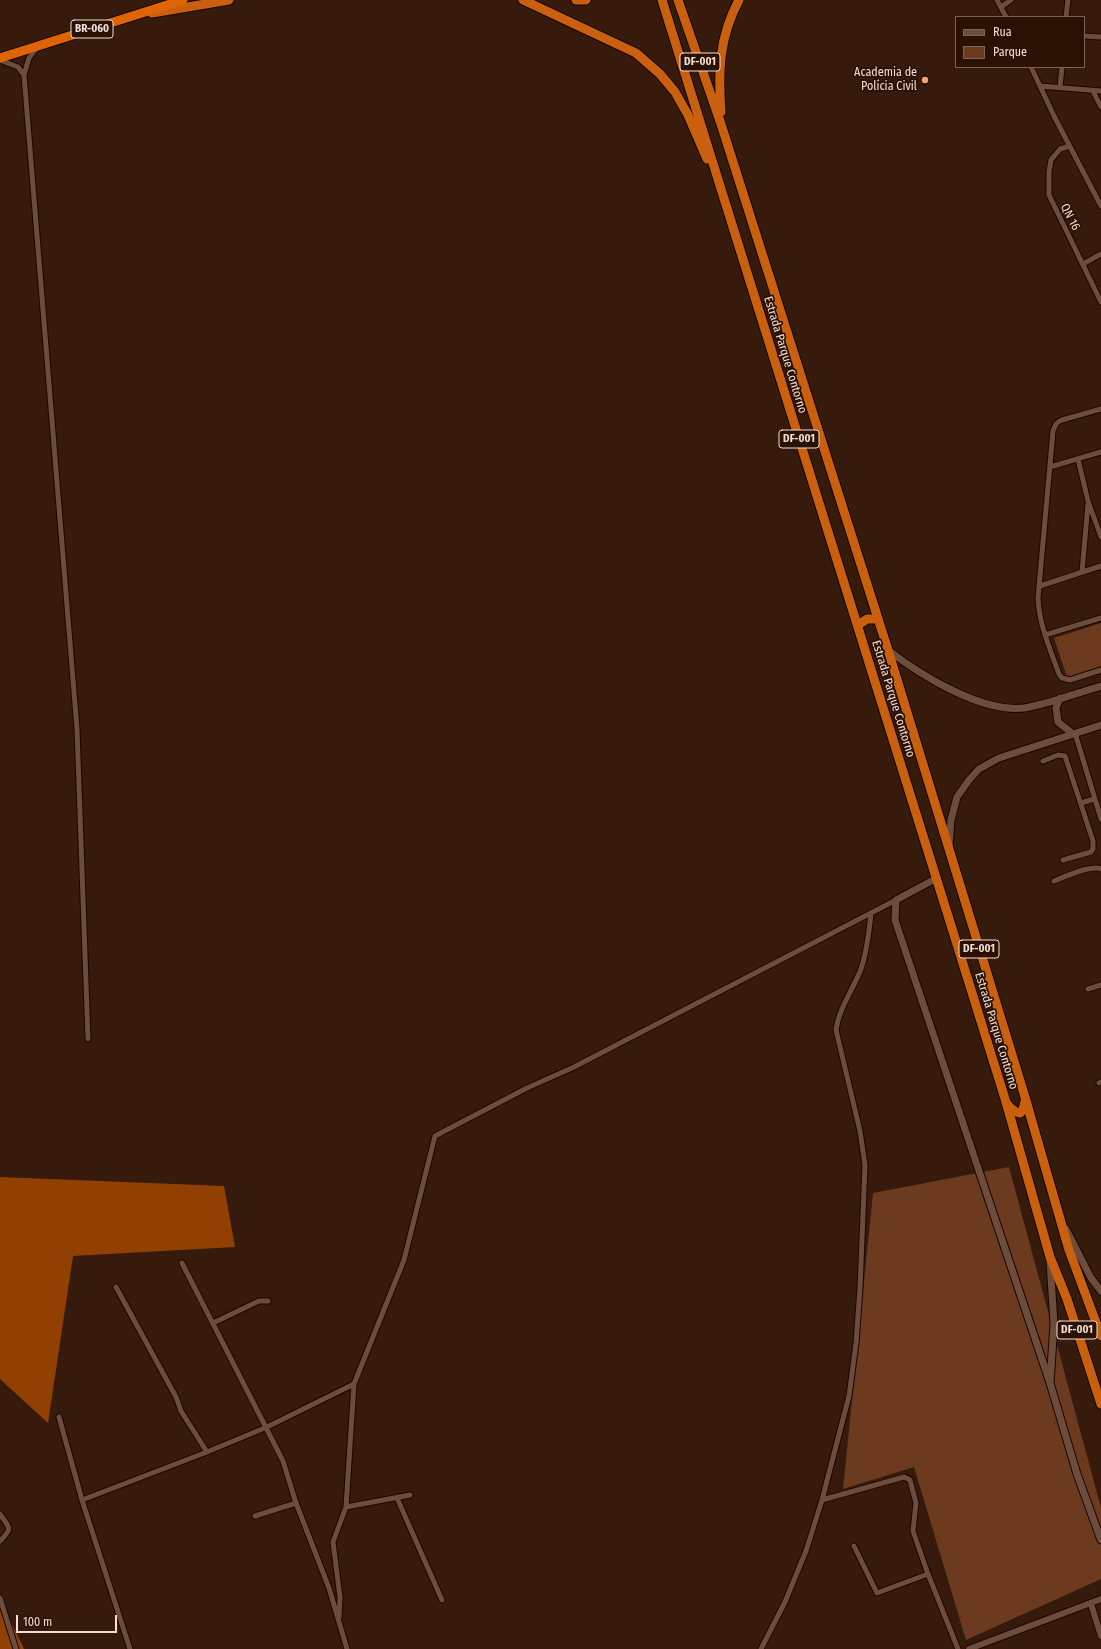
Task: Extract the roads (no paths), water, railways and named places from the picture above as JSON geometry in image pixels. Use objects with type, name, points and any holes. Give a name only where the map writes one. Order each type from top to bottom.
[{"type":"highway","name":"BR-060","points":[[0,59],[183,0]]},
{"type":"highway","points":[[135,15],[229,0]]},
{"type":"highway","points":[[523,0],[636,53],[660,74],[675,92],[688,116],[726,204]]},
{"type":"highway","points":[[576,0],[586,0]]},
{"type":"highway","name":"Estrada Parque Contorno","points":[[662,0],[937,878],[1006,1102],[1050,1257],[1067,1299],[1101,1404]]},
{"type":"highway","name":"Estrada Parque Contorno","points":[[678,0],[722,124],[888,650],[1069,1250],[1101,1336]]},
{"type":"highway","points":[[722,124],[719,81],[721,51],[729,18],[739,0]]},
{"type":"highway","points":[[858,625],[867,620],[877,619]]},
{"type":"highway","points":[[1006,1102],[1012,1110],[1020,1113],[1025,1106],[1024,1097]]},
{"type":"main road","points":[[888,650],[931,680],[964,695],[1007,708],[1023,708],[1038,705],[1101,686]]},
{"type":"main road","points":[[1060,698],[1056,708],[1058,722],[1074,733]]},
{"type":"main road","points":[[949,850],[951,820],[957,797],[969,780],[979,770],[999,758],[1097,726]]},
{"type":"main road","points":[[937,878],[896,900],[895,920],[1050,1383],[1077,1474],[1101,1540]]},
{"type":"main road","points":[[1057,1211],[1091,1278],[1101,1291]]},
{"type":"main road","points":[[1050,1257],[1054,1324],[1050,1383]]},
{"type":"street","points":[[997,0],[1006,16]]},
{"type":"street","points":[[1001,7],[1011,0]]},
{"type":"street","points":[[1066,16],[1068,0]]},
{"type":"street","points":[[1085,36],[1101,37]]},
{"type":"street","points":[[37,47],[29,58],[24,75],[51,391],[77,729],[88,1039]]},
{"type":"street","points":[[0,59],[18,67],[24,75]]},
{"type":"street","points":[[1031,68],[1054,116],[1099,195],[1101,206]]},
{"type":"street","points":[[1060,87],[1062,68]]},
{"type":"street","points":[[1040,86],[1101,91]]},
{"type":"street","points":[[1093,90],[1101,107]]},
{"type":"street","name":"QN 16","points":[[1070,146],[1060,149],[1052,160],[1049,172],[1049,195],[1101,302]]},
{"type":"street","points":[[1083,264],[1101,254]]},
{"type":"street","points":[[1101,409],[1058,422],[1053,431],[1038,598],[1039,610],[1045,635],[1059,674],[1062,678],[1070,680],[1101,670]]},
{"type":"street","points":[[1050,467],[1101,452]]},
{"type":"street","points":[[1078,459],[1088,501],[1101,537]]},
{"type":"street","points":[[1082,572],[1088,501]]},
{"type":"street","points":[[1040,586],[1101,566]]},
{"type":"street","points":[[1045,635],[1101,618]]},
{"type":"street","points":[[1097,726],[1101,730]]},
{"type":"street","points":[[1074,733],[1094,799],[1101,816]]},
{"type":"street","points":[[1043,761],[1058,755],[1066,756],[1093,841],[1093,849],[1091,852],[1062,860]]},
{"type":"street","points":[[1081,804],[1094,799]]},
{"type":"street","points":[[1054,881],[1089,868],[1097,867],[1101,869]]},
{"type":"street","points":[[339,1618],[340,1597],[333,1542],[346,1507],[354,1384],[404,1260],[435,1136],[528,1088],[574,1067],[896,900]]},
{"type":"street","points":[[761,1649],[785,1602],[806,1551],[822,1500],[850,1388],[860,1288],[865,1165],[860,1131],[836,1030],[837,1018],[861,969],[871,914]]},
{"type":"street","points":[[1088,989],[1101,985]]},
{"type":"street","points":[[182,1263],[214,1323],[283,1461],[296,1503],[339,1618],[347,1649]]},
{"type":"street","points":[[116,1287],[176,1397],[181,1411],[207,1452]]},
{"type":"street","points":[[214,1323],[259,1301],[268,1301]]},
{"type":"street","points":[[82,1500],[207,1452],[267,1427],[354,1384]]},
{"type":"street","points":[[59,1418],[82,1500],[130,1649]]},
{"type":"street","points":[[822,1500],[904,1477],[910,1480],[916,1503],[913,1531],[928,1574],[958,1649]]},
{"type":"street","points":[[346,1507],[410,1495]]},
{"type":"street","points":[[397,1498],[442,1600]]},
{"type":"street","points":[[255,1516],[296,1503]]},
{"type":"street","points":[[0,1514],[8,1524],[9,1529],[7,1536],[0,1542]]},
{"type":"street","points":[[854,1546],[878,1593],[928,1574]]},
{"type":"street","points":[[0,1598],[16,1649]]},
{"type":"street","points":[[969,1649],[1101,1599]]},
{"type":"street","points":[[1091,1604],[1101,1636]]},
{"type":"place","name":"Academia de Polícia Civil","points":[[925,80]]}]
